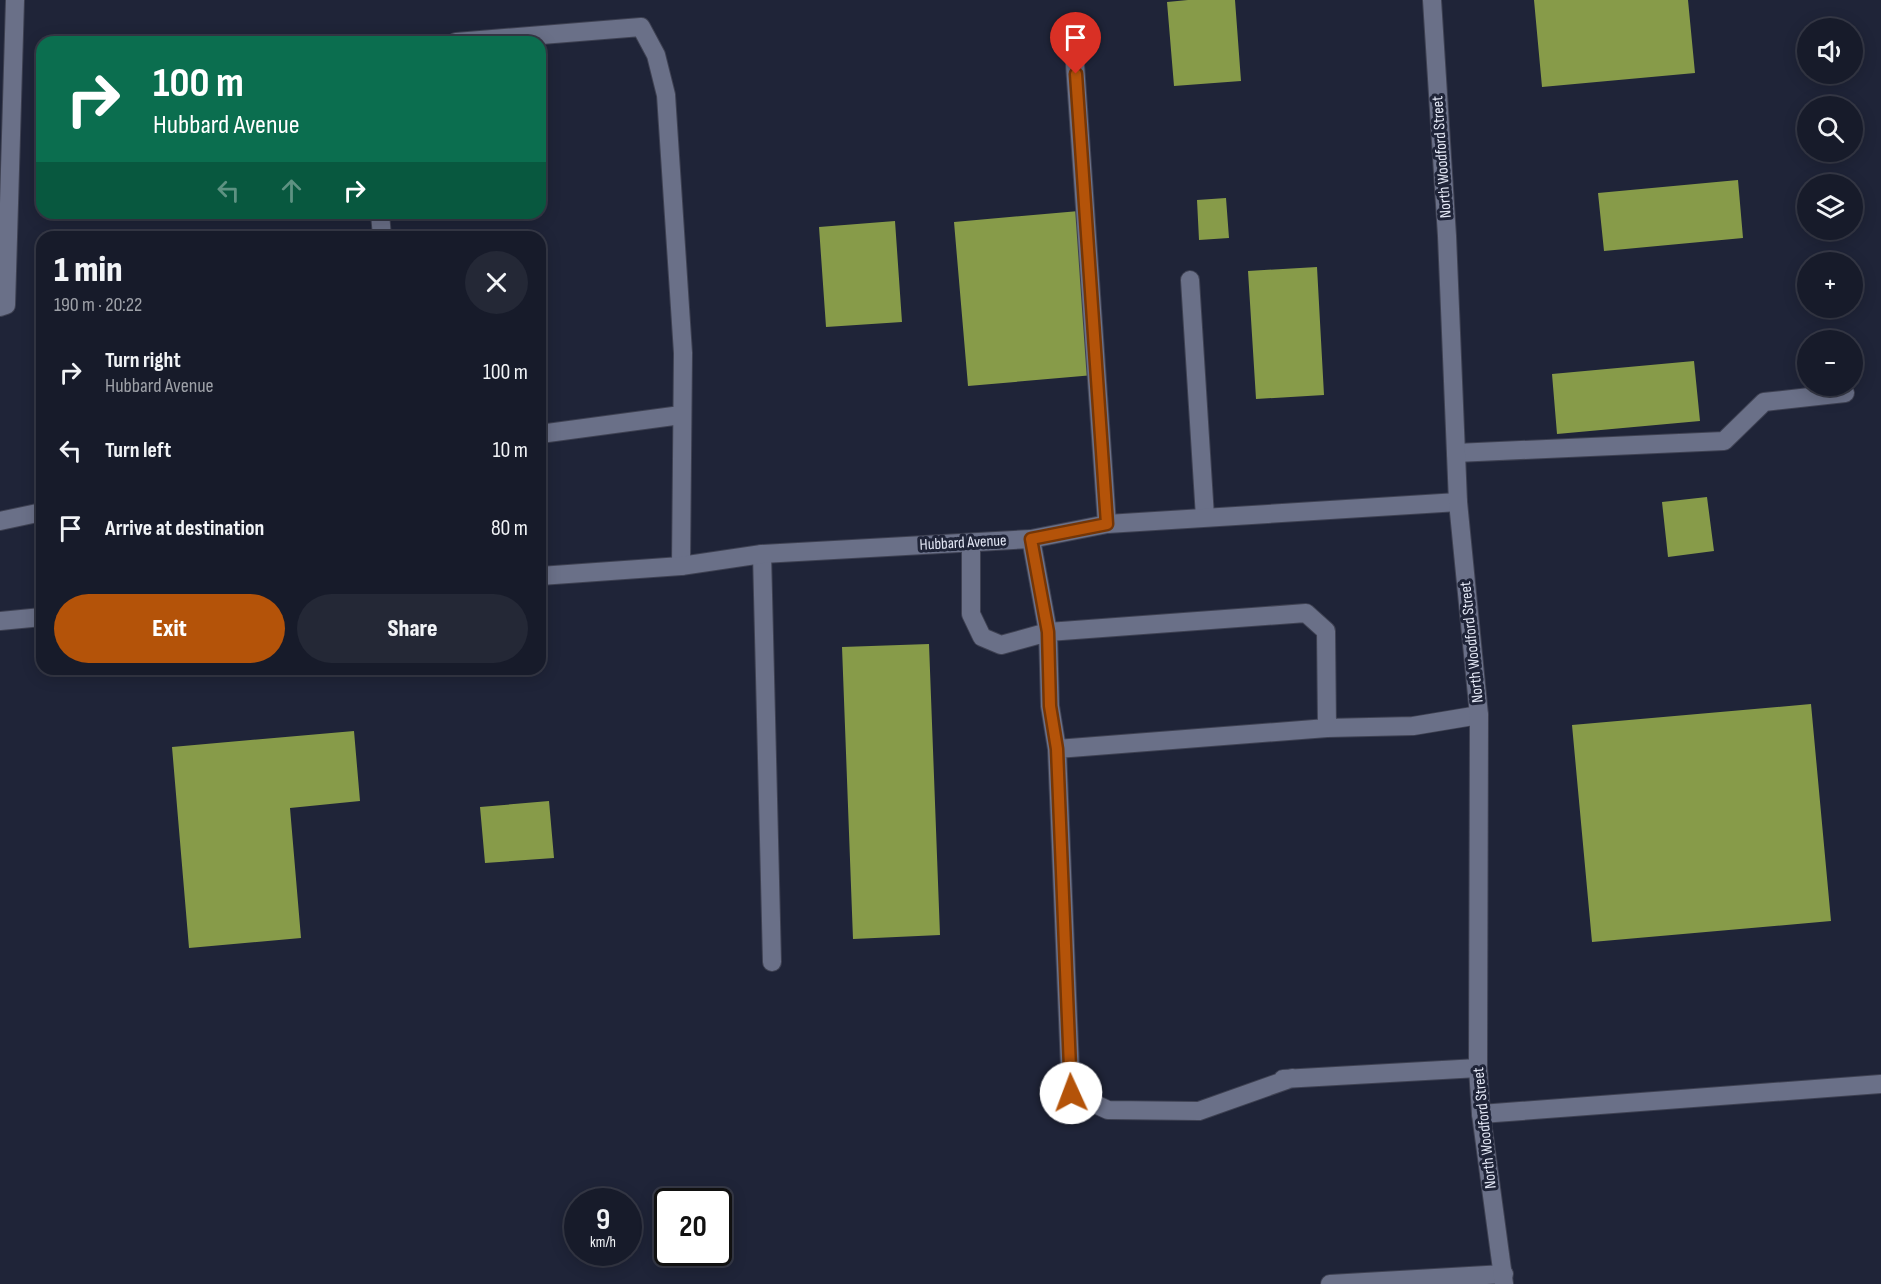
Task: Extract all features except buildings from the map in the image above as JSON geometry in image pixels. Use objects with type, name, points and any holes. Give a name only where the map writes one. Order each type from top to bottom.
[{"type":"street","points":[[0,307],[6,305],[15,0]]},
{"type":"street","name":"North Woodford Street","points":[[1432,0],[1447,236],[1458,502],[1479,715],[1478,1068],[1480,1114],[1504,1279]]},
{"type":"street","points":[[530,36],[641,27],[656,56],[666,95],[683,353],[681,566]]},
{"type":"street","points":[[1074,50],[1107,524]]},
{"type":"street","points":[[1190,280],[1205,517]]},
{"type":"street","points":[[1456,453],[1724,441],[1764,402],[1818,396]]},
{"type":"street","points":[[546,433],[681,415]]},
{"type":"street","name":"Hubbard Avenue","points":[[546,576],[681,566],[762,554],[1031,539],[1107,524],[1458,502]]},
{"type":"street","points":[[0,521],[36,513]]},
{"type":"street","points":[[1031,539],[1048,632],[1050,706],[1057,749],[1071,1093],[1108,1110],[1199,1111],[1288,1078],[1478,1068]]},
{"type":"street","points":[[971,543],[971,614],[982,637],[1001,645],[1048,632],[1306,613],[1326,631],[1327,728]]},
{"type":"street","points":[[762,554],[772,962]]},
{"type":"street","points":[[0,621],[36,618]]},
{"type":"street","points":[[1057,749],[1327,728],[1413,726],[1479,715]]},
{"type":"street","points":[[1480,1114],[1881,1084]]},
{"type":"street","points":[[1330,1284],[1504,1279]]},
{"type":"route","points":[[1071,1093],[1057,749],[1050,706],[1048,632],[1031,539],[1107,524],[1076,74]]}]
